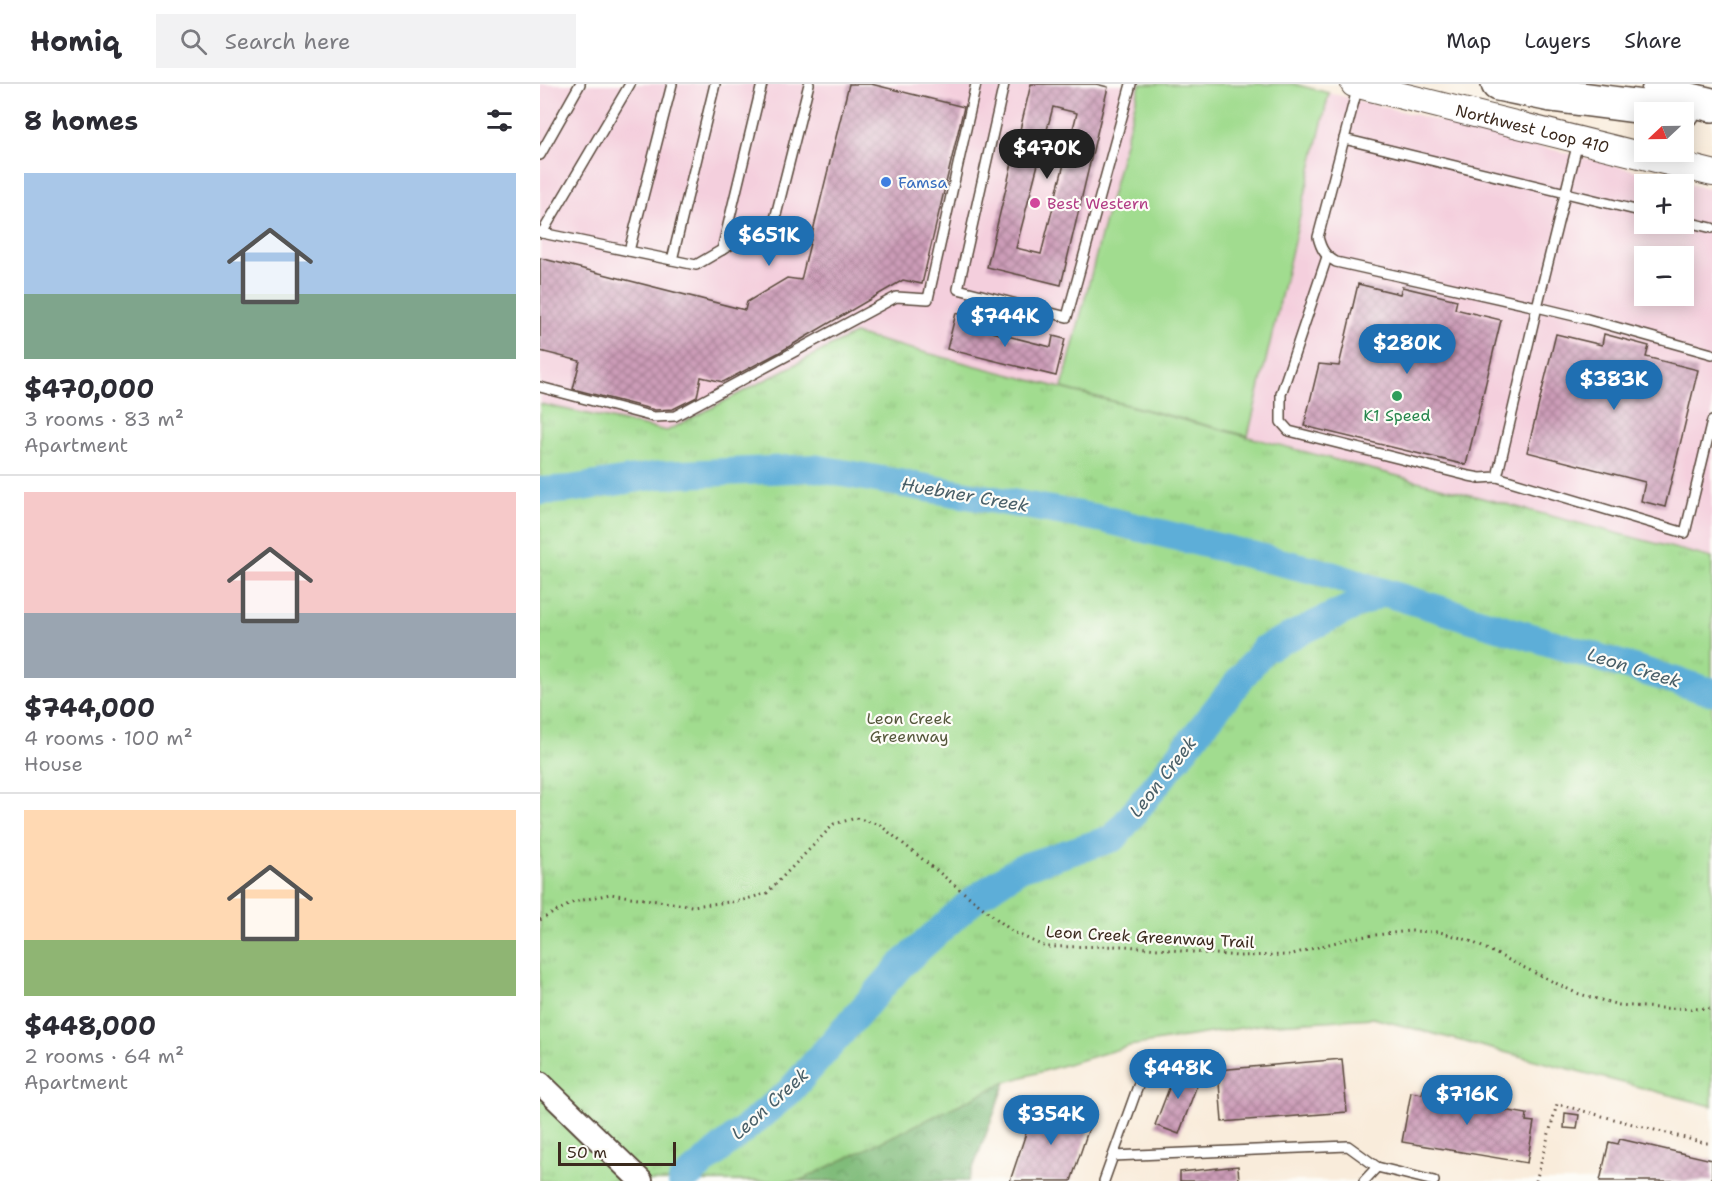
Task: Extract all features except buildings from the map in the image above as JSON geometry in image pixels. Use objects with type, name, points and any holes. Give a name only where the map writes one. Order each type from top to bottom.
[{"type":"highway","points":[[1498,84],[1551,95],[1634,106]]},
{"type":"highway","points":[[1627,84],[1712,105]]},
{"type":"highway","points":[[1694,115],[1712,117]]},
{"type":"main road","name":"Northwest Loop 410","points":[[1356,85],[1712,173]]},
{"type":"street","points":[[540,1083],[641,1181]]},
{"type":"lane","points":[[540,155],[580,84]]},
{"type":"lane","points":[[630,84],[541,232],[696,265],[775,219],[809,84]]},
{"type":"lane","points":[[629,251],[672,84]]},
{"type":"lane","points":[[672,260],[715,84]]},
{"type":"lane","points":[[722,250],[762,84]]},
{"type":"lane","points":[[540,387],[654,417],[675,416],[896,297],[928,298],[976,84]]},
{"type":"lane","points":[[1004,84],[958,289],[1067,317],[1131,84]]},
{"type":"lane","points":[[1356,85],[1318,237],[1320,248],[1327,257],[1336,262],[1587,319],[1712,354]]},
{"type":"lane","points":[[1344,139],[1634,210]]},
{"type":"lane","points":[[1497,477],[1578,140]]},
{"type":"lane","points":[[1694,224],[1712,228]]},
{"type":"lane","points":[[1327,257],[1281,394],[1281,422],[1289,430],[1469,476],[1497,477],[1685,533],[1712,421]]},
{"type":"lane","points":[[1104,1181],[1142,1075]]},
{"type":"lane","points":[[1113,1156],[1348,1146],[1377,1167],[1434,1181]]},
{"type":"lane","points":[[1364,1181],[1377,1167]]},
{"type":"path","name":"Leon Creek Greenway Trail","points":[[540,920],[574,902],[610,894],[692,906],[740,901],[767,893],[834,824],[856,818],[880,825],[1013,932],[1046,947],[1125,946],[1238,956],[1289,955],[1351,938],[1409,931],[1440,932],[1468,940],[1576,993],[1620,1005],[1712,1009]]},
{"type":"path","points":[[1536,1181],[1557,1104],[1704,1143],[1712,1143]]},
{"type":"shaded area","points":[[540,84],[1294,84],[1649,174],[1634,174],[1634,234],[1694,234],[1694,185],[1712,190],[1712,558],[854,334],[667,431],[540,404]]},
{"type":"green space","points":[[1140,84],[1294,84],[1329,93],[1248,436],[1062,388]]},
{"type":"green space","name":"Leon Creek Greenway","points":[[854,334],[1712,558],[1712,1106],[1373,1018],[1260,1025],[1129,1046],[1006,1082],[799,1181],[540,1181],[540,404],[667,431]]},
{"type":"green space","points":[[1006,1082],[968,1181],[676,1181]]},
{"type":"waterway","name":"Huebner Creek","points":[[540,491],[570,489],[660,475],[814,468],[1103,519],[1325,573],[1383,592]]},
{"type":"waterway","name":"Leon Creek","points":[[682,1181],[789,1092],[902,964],[973,900],[1020,868],[1114,838],[1264,649],[1383,592],[1712,692]]},
{"type":"place","name":"Famsa","points":[[886,182]]},
{"type":"place","name":"Best Western","points":[[1035,203]]},
{"type":"place","name":"K1 Speed","points":[[1397,396]]}]
